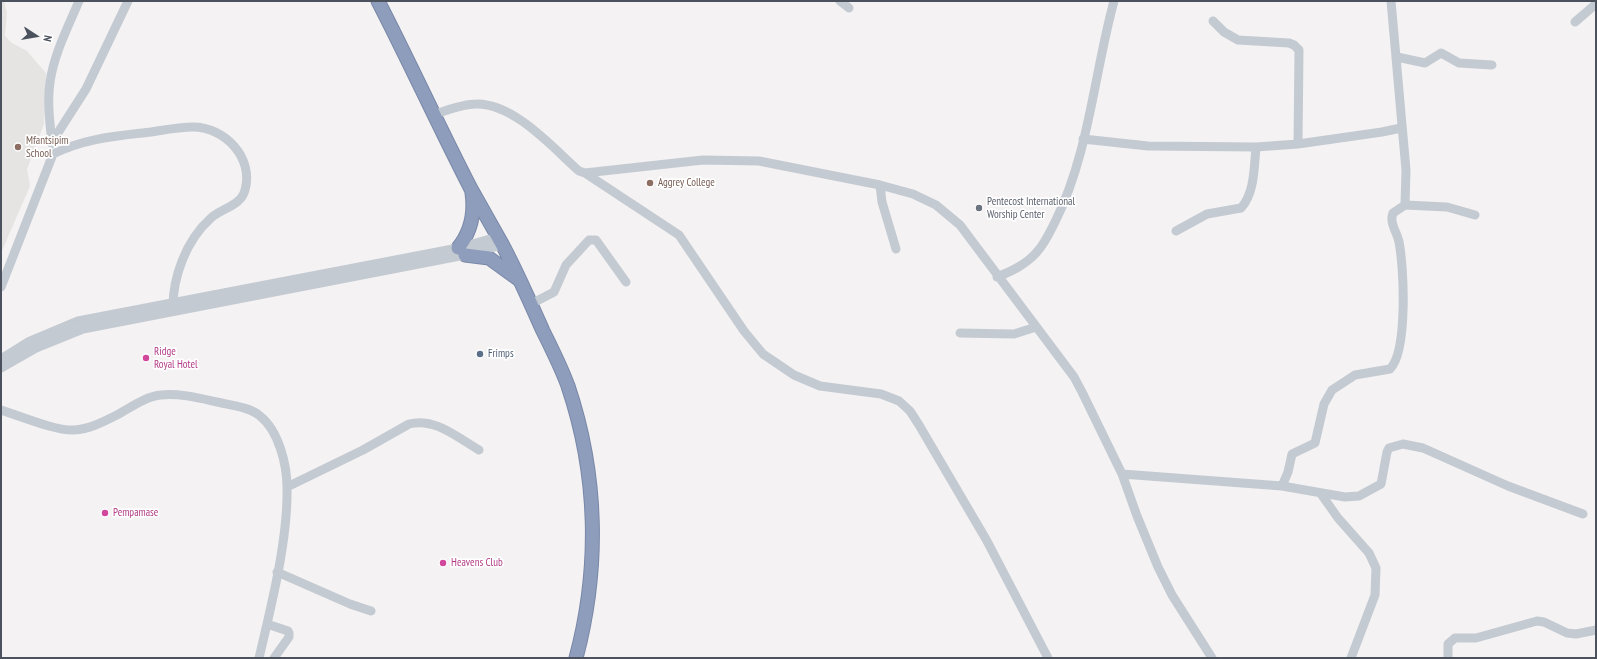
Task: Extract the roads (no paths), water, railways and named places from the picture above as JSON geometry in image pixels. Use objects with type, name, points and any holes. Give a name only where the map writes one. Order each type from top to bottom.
[{"type":"highway","points":[[378,1],[471,188],[500,241],[531,304],[567,385],[582,434],[590,474],[593,526],[591,582],[588,606],[576,658]]},
{"type":"highway","points":[[471,188],[473,204],[472,217],[461,251],[489,258],[518,279]]},
{"type":"street","points":[[1,287],[53,154],[49,114],[50,82],[60,46],[79,1]]},
{"type":"street","points":[[52,142],[86,89],[128,1]]},
{"type":"street","points":[[840,1],[849,8]]},
{"type":"street","points":[[997,277],[1025,264],[1037,252],[1049,234],[1064,202],[1083,139],[1114,1]]},
{"type":"street","points":[[1391,1],[1397,57],[1401,128],[1406,170],[1406,205]]},
{"type":"street","points":[[1575,22],[1596,4]]},
{"type":"street","points":[[1213,21],[1224,32],[1238,40],[1289,43],[1300,50],[1298,144]]},
{"type":"street","points":[[1397,57],[1424,63],[1442,53],[1459,63],[1492,65]]},
{"type":"street","points":[[435,114],[474,104],[488,105],[506,110],[579,171],[586,173],[679,235],[744,331],[763,354],[794,375],[820,386],[881,394],[899,401],[910,411],[987,541],[1048,658]]},
{"type":"street","points":[[53,154],[79,142],[193,127],[212,132],[234,144],[241,153],[247,172],[245,192],[239,201],[210,218],[189,243],[179,275],[173,306]]},
{"type":"street","points":[[1083,139],[1148,146],[1256,147],[1298,144],[1401,128]]},
{"type":"street","points":[[1176,231],[1207,214],[1241,208],[1251,187],[1256,147]]},
{"type":"street","points":[[586,173],[703,160],[770,162],[880,185],[913,194],[936,205],[960,225],[1082,392],[1122,474],[1158,567],[1172,595],[1212,658]]},
{"type":"street","points":[[880,185],[882,202],[896,249]]},
{"type":"street","points":[[1282,486],[1288,472],[1292,454],[1312,446],[1315,442],[1324,404],[1332,390],[1350,377],[1390,369],[1395,364],[1401,346],[1402,297],[1400,247],[1392,216],[1398,209],[1406,205],[1447,207],[1475,215]]},
{"type":"street","points":[[531,304],[554,292],[566,265],[589,240],[596,240],[626,282]]},
{"type":"street","points":[[1,359],[28,342],[73,322],[173,306],[461,251],[500,241]]},
{"type":"street","points":[[1,368],[36,348],[76,331],[173,306]]},
{"type":"street","points":[[960,333],[1014,334],[1036,327]]},
{"type":"street","points":[[1,410],[54,426],[73,430],[99,424],[151,397],[159,395],[185,396],[232,406],[256,413],[267,422],[280,448],[285,467],[287,487],[284,529],[277,572],[259,658]]},
{"type":"street","points":[[287,487],[417,422],[435,424],[479,450]]},
{"type":"street","points":[[1122,474],[1282,486],[1321,494],[1353,497],[1377,488],[1383,480],[1387,452],[1389,448],[1403,444],[1423,448],[1508,486],[1583,514]]},
{"type":"street","points":[[1321,494],[1338,518],[1369,553],[1376,568],[1375,595],[1351,658]]},
{"type":"street","points":[[277,572],[350,604],[371,611]]},
{"type":"street","points":[[1448,658],[1448,644],[1455,638],[1476,638],[1500,633],[1528,623],[1544,622],[1567,633],[1576,634],[1596,630]]},
{"type":"street","points":[[267,624],[288,631],[289,634],[289,637],[274,658]]},
{"type":"place","name":"Mfantsipim School","points":[[18,147]]},
{"type":"place","name":"Aggrey College","points":[[650,183]]},
{"type":"place","name":"Pentecost International Worship Center","points":[[979,208]]},
{"type":"place","name":"Frimps","points":[[480,354]]},
{"type":"place","name":"Ridge Royal Hotel","points":[[146,358]]},
{"type":"place","name":"Pempamase","points":[[105,513]]},
{"type":"place","name":"Heavens Club","points":[[443,563]]}]
